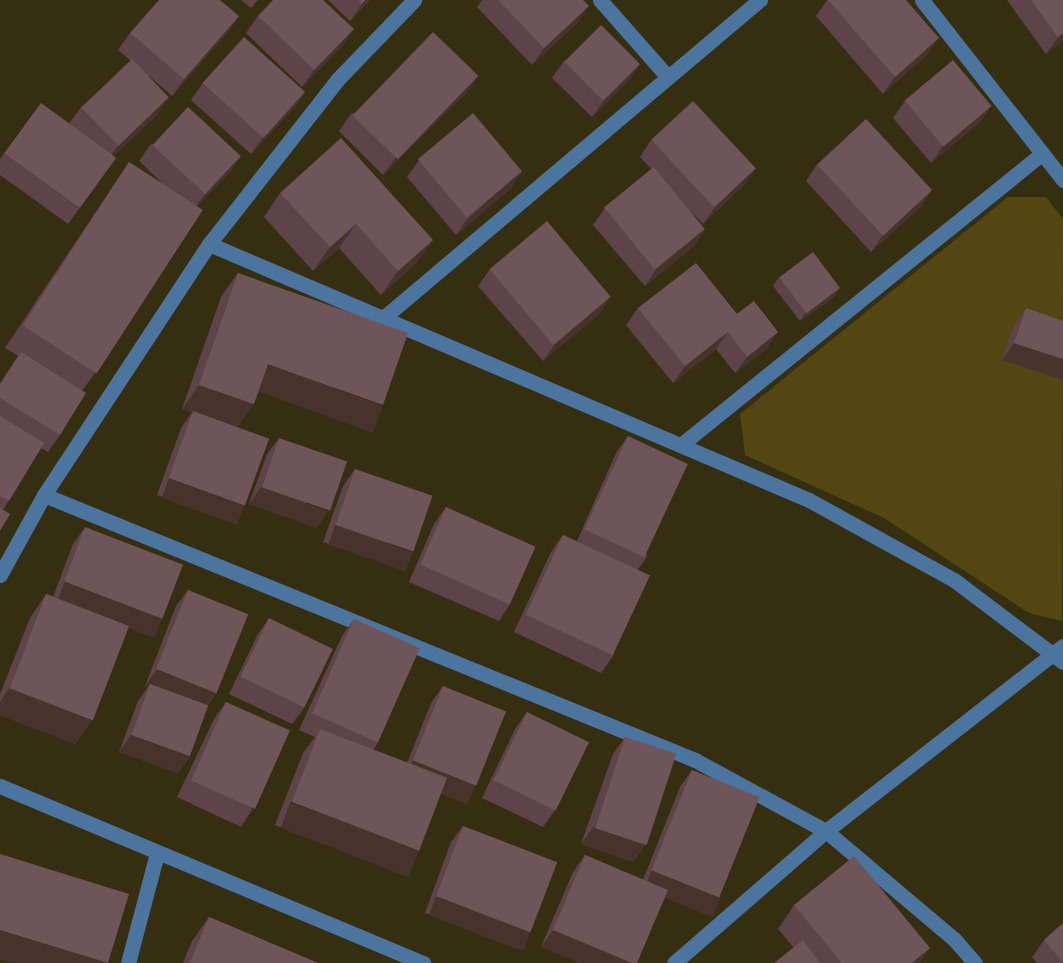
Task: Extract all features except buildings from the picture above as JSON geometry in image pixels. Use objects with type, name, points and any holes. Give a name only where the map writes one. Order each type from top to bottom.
[{"type":"street","points":[[0,575],[44,495],[208,244],[338,79],[414,0]]},
{"type":"street","points":[[600,0],[667,76]]},
{"type":"street","points":[[382,319],[667,76],[760,0]]},
{"type":"street","points":[[922,0],[1063,180]]},
{"type":"street","points":[[682,444],[1042,153]]},
{"type":"street","points":[[208,244],[682,444],[874,534],[954,580],[1060,654],[826,831],[674,963]]},
{"type":"street","points":[[44,495],[633,733],[826,831],[954,939],[975,963]]},
{"type":"street","points":[[0,786],[423,963]]},
{"type":"street","points":[[128,963],[157,853]]},
{"type":"shaded area","points":[[1008,197],[1046,197],[1063,219],[1062,621],[1029,613],[884,518],[745,455],[740,414]]}]
